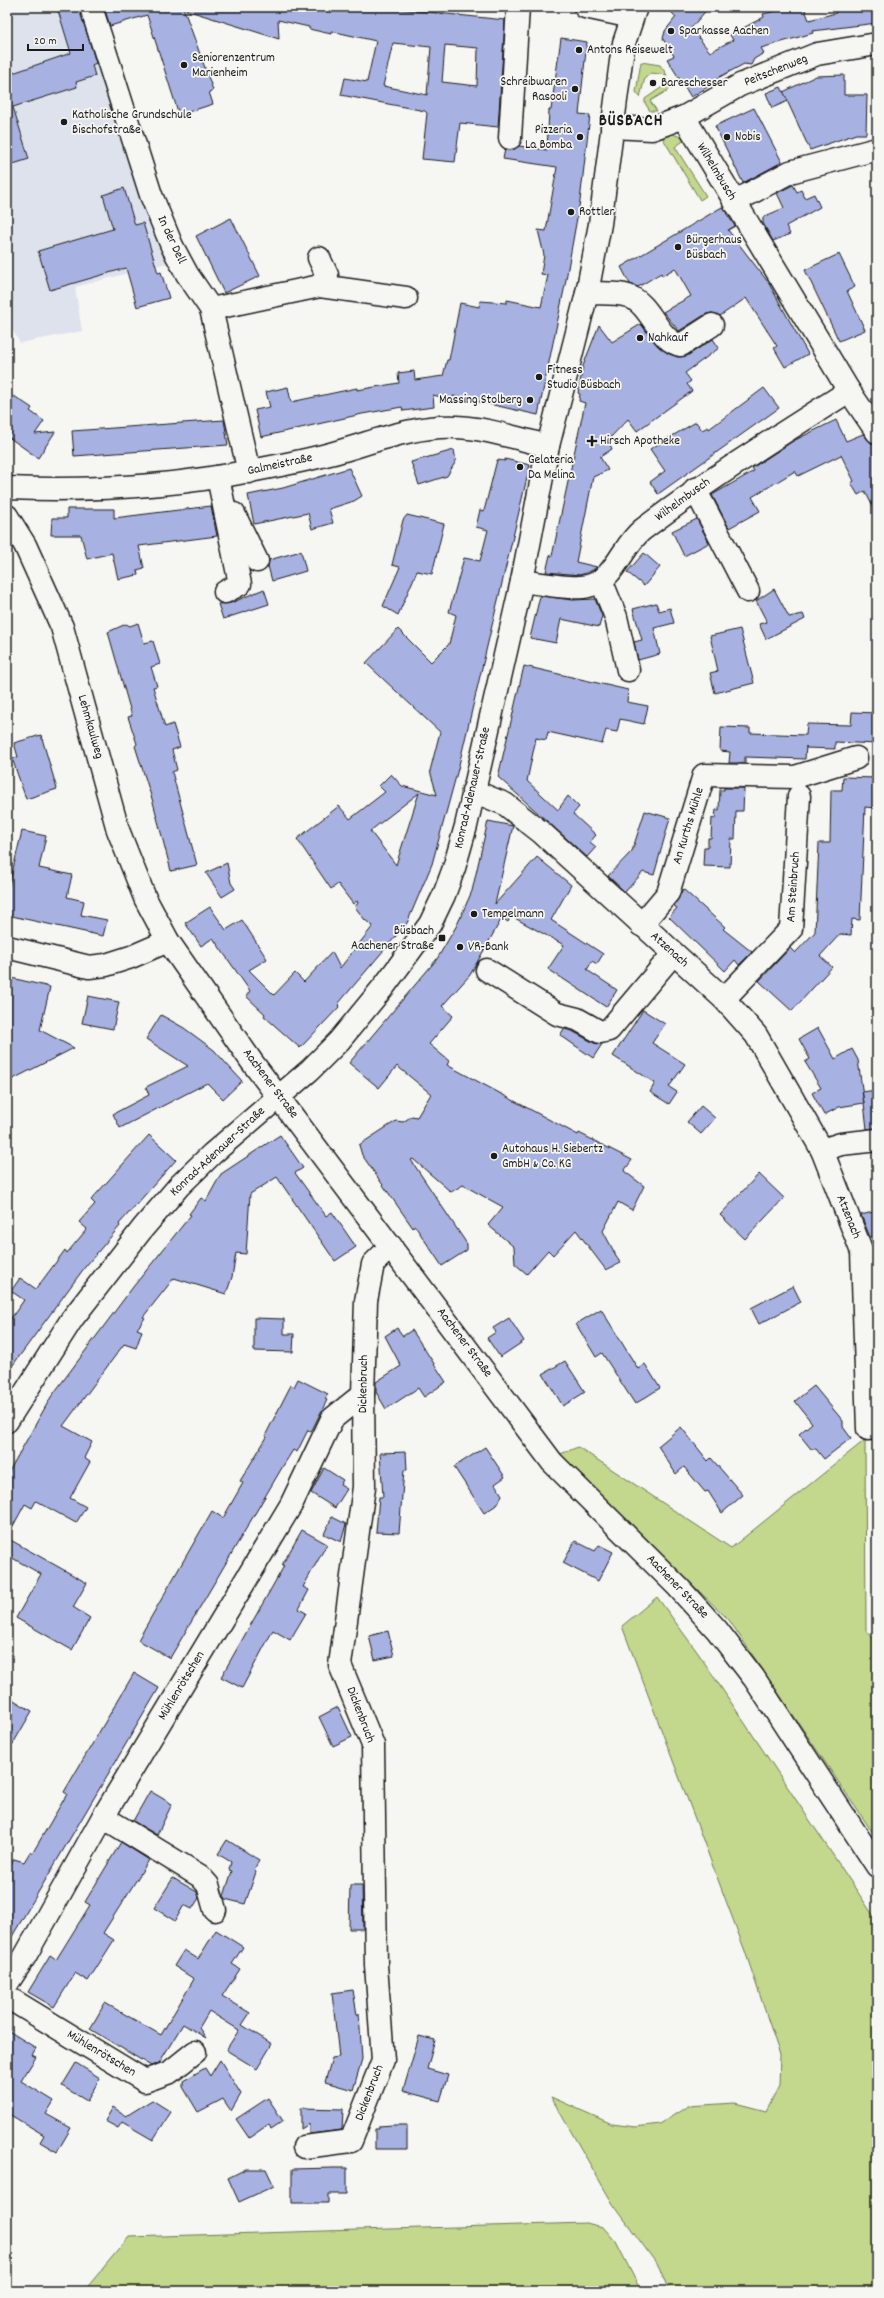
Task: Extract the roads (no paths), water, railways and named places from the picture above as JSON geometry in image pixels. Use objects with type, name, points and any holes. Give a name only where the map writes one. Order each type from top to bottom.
[{"type":"street","name":"In der Dell","points":[[91,7],[151,195],[172,246],[187,274],[211,309],[249,472]]},
{"type":"street","points":[[510,138],[518,7]]},
{"type":"street","points":[[585,7],[634,12]]},
{"type":"street","name":"Konrad-Adenauer-Straße","points":[[7,1421],[13,1398],[143,1228],[179,1186],[212,1154],[310,1070],[339,1041],[385,985],[430,924],[454,868],[522,581],[548,446],[587,293],[600,224],[621,61],[634,12]]},
{"type":"street","name":"Peitschenweg","points":[[612,127],[652,129],[684,117],[740,85],[816,54],[877,44]]},
{"type":"street","name":"Wilhelmbusch","points":[[684,117],[849,391],[876,430]]},
{"type":"street","points":[[734,202],[790,172],[877,149]]},
{"type":"street","points":[[319,258],[327,275],[320,286]]},
{"type":"street","points":[[211,309],[320,286],[406,298]]},
{"type":"street","points":[[587,293],[627,296],[642,304],[669,340],[676,344],[681,345],[712,325]]},
{"type":"street","name":"Wilhelmbusch","points":[[601,580],[611,571],[635,535],[695,490],[849,391]]},
{"type":"street","name":"Galmeistraße","points":[[7,488],[38,489],[220,484],[249,472],[328,455],[419,429],[456,427],[478,430],[548,446]]},
{"type":"street","points":[[220,484],[257,561]]},
{"type":"street","points":[[220,484],[240,584],[225,592]]},
{"type":"street","points":[[695,490],[748,591]]},
{"type":"street","name":"Lehmkaulweg","points":[[7,516],[25,545],[62,627],[118,830],[145,898],[168,941]]},
{"type":"street","points":[[522,581],[588,586],[601,580],[616,617],[628,670]]},
{"type":"street","name":"An Kurths Mühle","points":[[641,925],[668,893],[704,775],[795,778],[856,758]]},
{"type":"street","name":"Atzenach","points":[[473,791],[505,804],[542,833],[641,925],[724,999],[756,1035],[822,1150],[862,1252],[868,1429]]},
{"type":"street","name":"Am Steinbruch","points":[[724,999],[791,930],[799,796]]},
{"type":"street","points":[[7,947],[90,967],[106,965],[131,957],[168,941]]},
{"type":"street","name":"Aachener Straße","points":[[168,941],[220,1018],[552,1462],[678,1587],[717,1630],[754,1678],[877,1866]]},
{"type":"street","points":[[487,970],[557,1014],[577,1019],[600,1032],[609,1030],[673,954]]},
{"type":"street","points":[[822,1150],[841,1144],[877,1140]]},
{"type":"street","name":"Dickenbruch","points":[[304,2147],[351,2141],[383,2060],[376,1965],[373,1745],[340,1665],[364,1487],[363,1394],[366,1301],[373,1264],[391,1246]]},
{"type":"street","name":"Mühlenrötschen","points":[[7,1984],[24,1958],[102,1817],[291,1505],[332,1419],[363,1394]]},
{"type":"street","points":[[102,1817],[200,1876],[208,1885],[215,1910]]},
{"type":"street","name":"Mühlenrötschen","points":[[7,1996],[145,2081],[170,2072],[195,2052]]},
{"type":"place","name":"Sparkasse Aachen","points":[[671,31]]},
{"type":"place","name":"Antons Reisewelt","points":[[579,50]]},
{"type":"place","name":"Seniorenzentrum Marienheim","points":[[184,65]]},
{"type":"place","name":"Bareschesser","points":[[653,83]]},
{"type":"place","name":"Schreibwaren Rasooli","points":[[575,89]]},
{"type":"place","name":"Katholische Grundschule Bischofstraße","points":[[64,122]]},
{"type":"place","name":"Pizzeria La Bomba","points":[[580,137]]},
{"type":"place","name":"Nobis","points":[[727,137]]},
{"type":"place","name":"Rottler","points":[[571,212]]},
{"type":"place","name":"Bürgerhaus Büsbach","points":[[678,247]]},
{"type":"place","name":"Nahkauf","points":[[640,338]]},
{"type":"place","name":"Fitness Studio Büsbach","points":[[539,377]]},
{"type":"place","name":"Massing Stolberg","points":[[530,400]]},
{"type":"place","name":"Hirsch Apotheke","points":[[592,441]]},
{"type":"place","name":"Gelateria Da Melina","points":[[520,467]]},
{"type":"place","name":"Tempelmann","points":[[474,914]]},
{"type":"place","name":"Büsbach Aachener Straße","points":[[442,938]]},
{"type":"place","name":"VR-Bank","points":[[460,947]]},
{"type":"place","name":"Autohaus H. Siebertz GmbH & Co. KG","points":[[494,1156]]},
{"type":"district","name":"BÜSBACH","points":[[631,122]]}]
